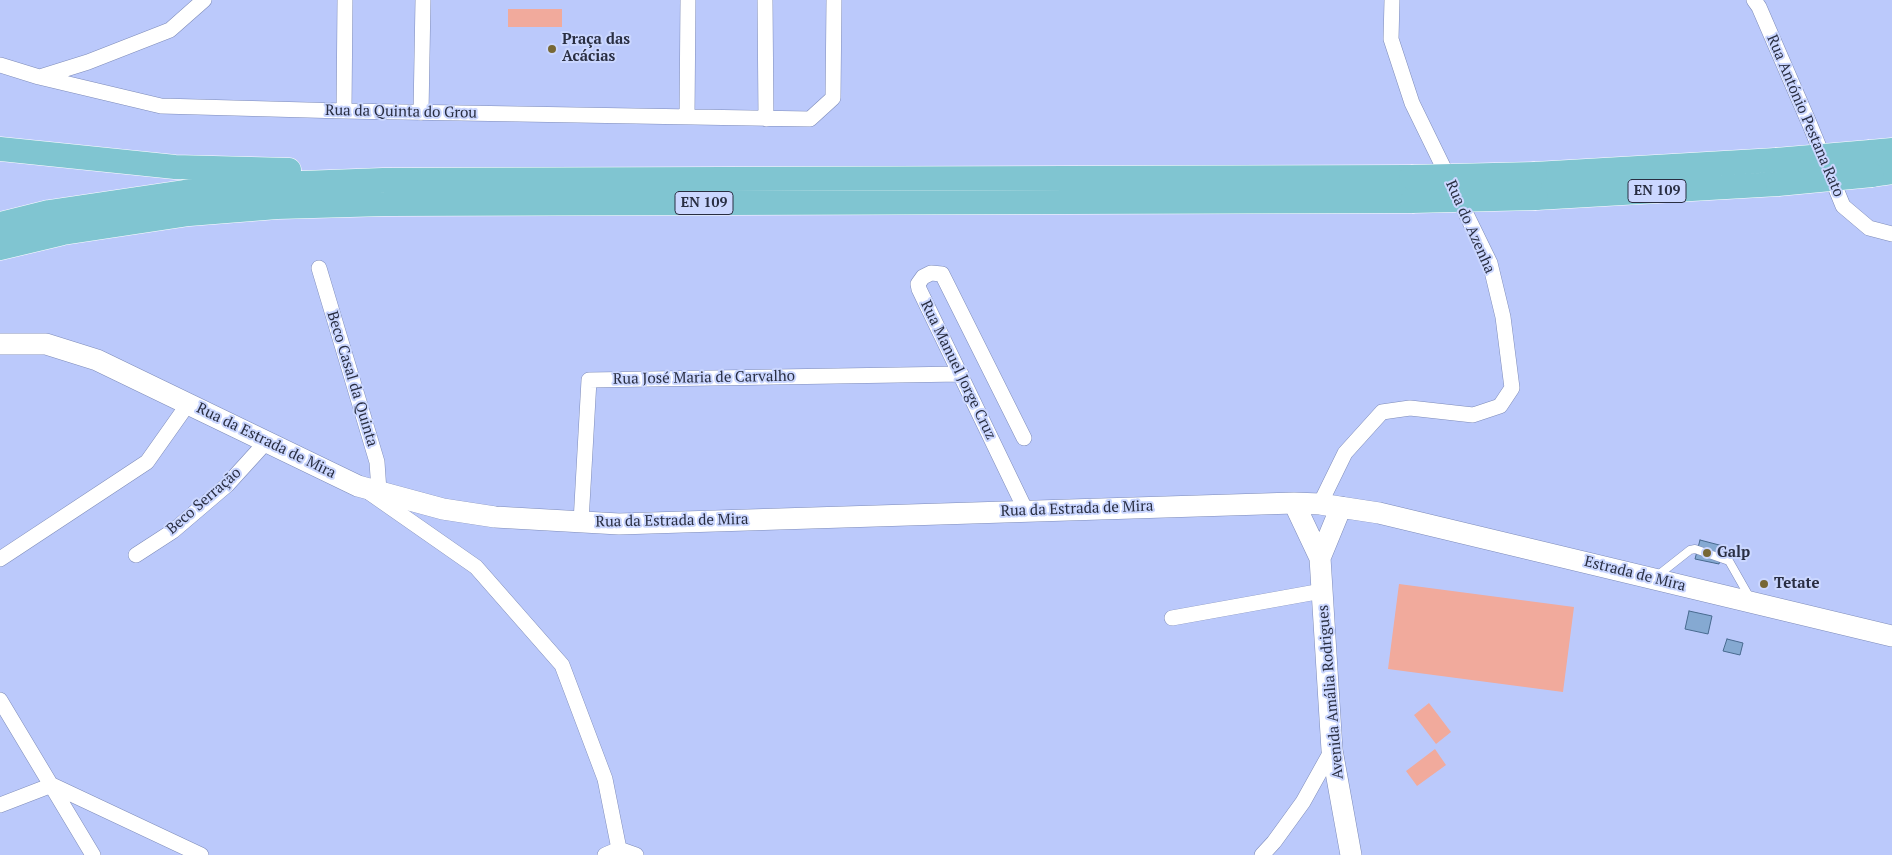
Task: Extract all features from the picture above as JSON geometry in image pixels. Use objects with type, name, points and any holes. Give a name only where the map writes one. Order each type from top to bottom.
[{"type":"main road","points":[[0,149],[175,166],[287,170],[383,180]]},
{"type":"main road","name":"EN 109","points":[[0,224],[49,212],[184,192],[276,184],[383,180],[1411,177],[1535,174],[1776,160],[1881,162]]},
{"type":"main road","name":"EN 109","points":[[0,248],[63,233],[189,214],[277,207],[386,204],[1412,201],[1536,198],[1778,184],[1881,162]]},
{"type":"street","points":[[39,77],[88,62],[170,30],[204,0]]},
{"type":"street","points":[[344,112],[345,0]]},
{"type":"street","points":[[421,113],[422,0]]},
{"type":"street","points":[[687,117],[688,0]]},
{"type":"street","points":[[765,0],[766,119]]},
{"type":"street","name":"Rua da Quinta do Grou","points":[[0,65],[39,77],[161,106],[344,112],[810,119],[833,98],[834,0]]},
{"type":"street","name":"Rua do Azenha","points":[[1320,504],[1345,454],[1382,412],[1410,408],[1473,415],[1500,406],[1512,388],[1503,317],[1490,263],[1412,103],[1391,39],[1392,0]]},
{"type":"street","name":"Rua António Pestana Rato","points":[[1754,0],[1843,206],[1869,228],[1892,234]]},
{"type":"street","name":"Beco Casal da Quinta","points":[[319,268],[377,462],[379,491]]},
{"type":"street","name":"Rua Manuel Jorge Cruz","points":[[1024,438],[942,274],[931,272],[923,277],[918,284],[919,289],[1026,511]]},
{"type":"street","name":"Rua da Estrada de Mira","points":[[0,344],[46,344],[97,360],[358,486],[443,509],[487,516],[619,524],[1294,503],[1341,506],[1378,513]]},
{"type":"street","name":"Rua José Maria de Carvalho","points":[[581,522],[589,380],[961,374]]},
{"type":"street","points":[[0,559],[147,462],[188,404]]},
{"type":"street","name":"Beco Serração","points":[[136,555],[173,531],[227,485],[266,441]]},
{"type":"street","points":[[358,486],[476,567],[562,665],[605,779],[619,849]]},
{"type":"street","name":"Avenida Amália Rodrigues","points":[[1294,503],[1320,558],[1332,750],[1351,855]]},
{"type":"street","name":"Avenida Amália Rodrigues","points":[[1320,558],[1341,506]]},
{"type":"street","name":"Estrada de Mira","points":[[1378,513],[1892,636]]},
{"type":"street","points":[[1172,618],[1322,591]]},
{"type":"street","points":[[0,700],[93,855]]},
{"type":"street","points":[[1262,855],[1274,842],[1303,802],[1332,750]]},
{"type":"street","points":[[0,805],[52,785],[201,855]]},
{"type":"street","points":[[605,855],[619,849],[636,855]]},
{"type":"lane","points":[[1654,578],[1690,550],[1695,549],[1729,561],[1752,602]]},
{"type":"shaded area","points":[[508,9],[562,9],[562,27],[508,27]]},
{"type":"shaded area","points":[[1399,584],[1574,607],[1563,692],[1388,669]]},
{"type":"shaded area","points":[[1429,703],[1451,732],[1436,744],[1414,715]]},
{"type":"shaded area","points":[[1435,749],[1446,765],[1417,786],[1406,771]]},
{"type":"building","points":[[1700,540],[1723,546],[1719,564],[1695,559]]},
{"type":"building","points":[[1689,611],[1712,616],[1708,634],[1685,629]]},
{"type":"building","points":[[1727,639],[1743,643],[1740,655],[1723,651]]},
{"type":"place","name":"Praça das Acácias","points":[[552,49]]},
{"type":"place","name":"Galp","points":[[1707,553]]},
{"type":"place","name":"Tetate","points":[[1764,584]]}]
